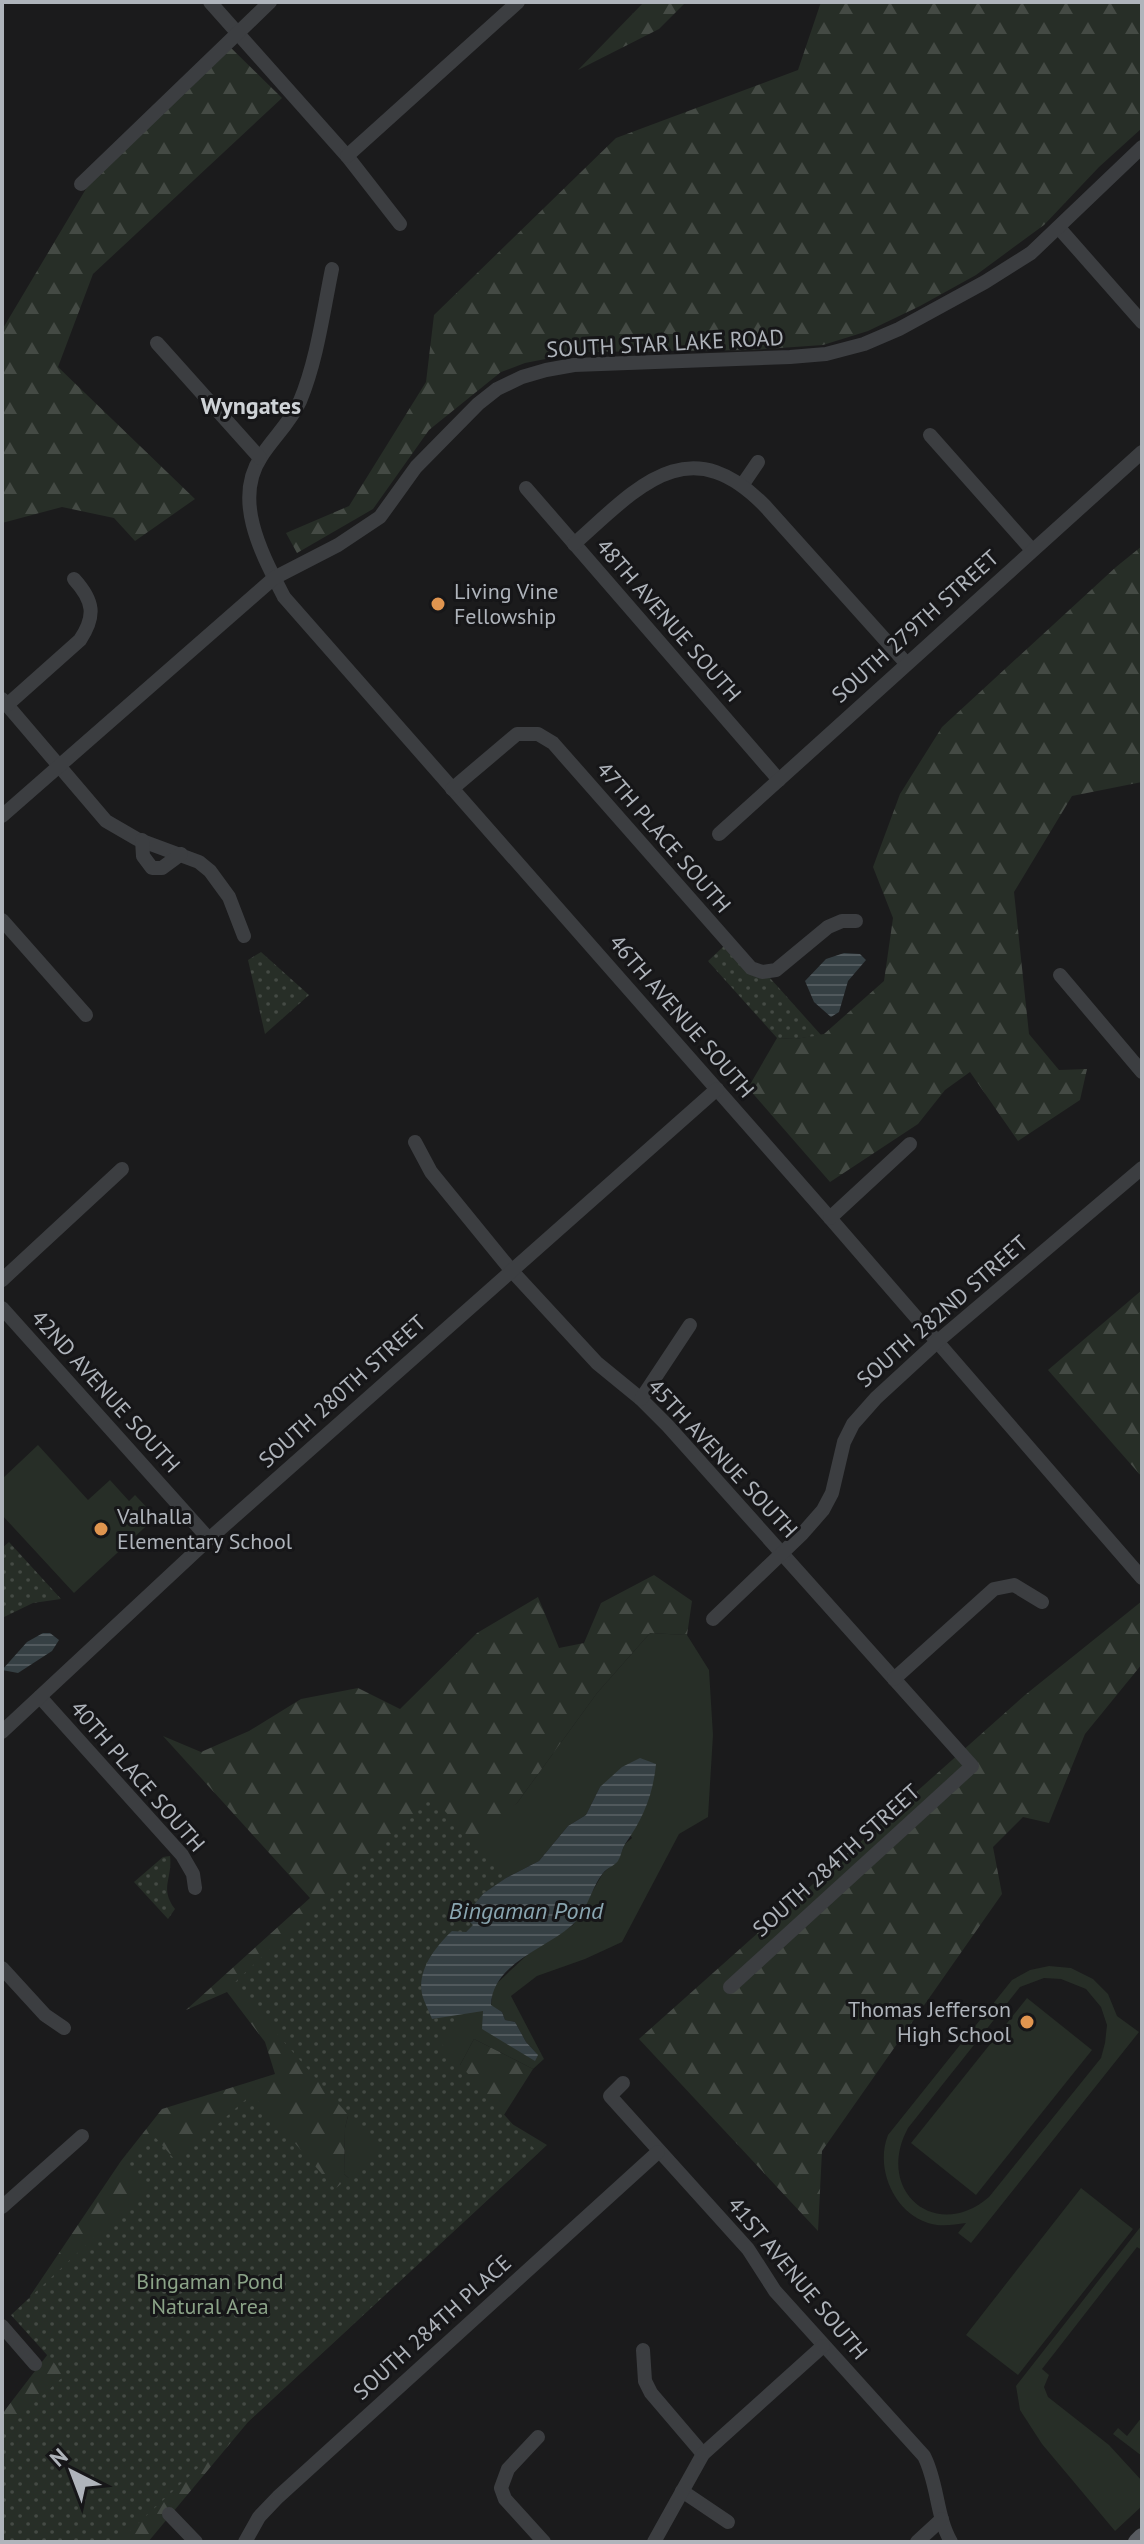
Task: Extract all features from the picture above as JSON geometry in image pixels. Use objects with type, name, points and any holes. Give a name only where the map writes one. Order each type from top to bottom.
[{"type":"main road","points":[[1137,2542],[1142,2537]]},
{"type":"street","points":[[210,2],[347,156],[400,224]]},
{"type":"street","points":[[81,184],[270,2]]},
{"type":"street","points":[[347,156],[518,2]]},
{"type":"street","name":"SOUTH STAR LAKE ROAD","points":[[2,816],[274,578],[349,539],[380,517],[439,441],[497,389],[522,377],[574,365],[826,354],[864,344],[899,329],[1020,260],[1059,228],[1142,147]]},
{"type":"street","points":[[1059,228],[1142,322]]},
{"type":"street","points":[[157,343],[260,458],[282,433],[299,404],[313,366],[332,269]]},
{"type":"street","points":[[930,435],[1032,550]]},
{"type":"street","name":"SOUTH 279TH STREET","points":[[719,834],[1142,452]]},
{"type":"street","name":"46TH AVENUE SOUTH","points":[[260,458],[251,480],[249,509],[256,535],[284,597],[938,1341],[1142,1578]]},
{"type":"street","points":[[743,484],[758,462]]},
{"type":"street","points":[[574,544],[649,480],[676,470],[704,469],[725,474],[743,484],[781,522],[906,663]]},
{"type":"street","name":"48TH AVENUE SOUTH","points":[[526,488],[779,780]]},
{"type":"street","points":[[74,579],[93,615],[88,627],[80,640],[5,702],[106,821],[142,840],[199,862],[220,883],[236,911],[244,936]]},
{"type":"street","name":"47TH PLACE SOUTH","points":[[452,789],[517,734],[533,732],[553,743],[745,963],[762,972],[776,970],[828,927],[842,921],[856,921]]},
{"type":"street","points":[[142,840],[143,856],[152,868],[162,868],[181,854]]},
{"type":"street","points":[[2,920],[86,1015]]},
{"type":"street","points":[[1060,975],[1142,1072]]},
{"type":"street","name":"SOUTH 280TH STREET","points":[[2,1732],[209,1539],[717,1089]]},
{"type":"street","name":"45TH AVENUE SOUTH","points":[[415,1142],[431,1172],[511,1270],[597,1363],[641,1399],[972,1766]]},
{"type":"street","points":[[830,1218],[910,1144]]},
{"type":"street","name":"SOUTH 282ND STREET","points":[[713,1619],[823,1510],[832,1493],[844,1442],[853,1424],[876,1398],[938,1341],[1142,1168]]},
{"type":"street","points":[[2,1280],[122,1169]]},
{"type":"street","name":"42ND AVENUE SOUTH","points":[[2,1308],[209,1539]]},
{"type":"street","points":[[641,1399],[690,1325]]},
{"type":"street","points":[[894,1679],[994,1589],[1014,1585],[1042,1602]]},
{"type":"street","name":"40TH PLACE SOUTH","points":[[40,1697],[182,1855],[193,1874],[195,1888]]},
{"type":"street","name":"SOUTH 284TH STREET","points":[[730,1987],[972,1766]]},
{"type":"street","points":[[2,1968],[45,2015],[64,2028]]},
{"type":"street","name":"41ST AVENUE SOUTH","points":[[623,2083],[610,2096],[748,2249],[775,2291],[924,2456],[933,2474],[942,2519],[951,2542]]},
{"type":"street","points":[[2,2207],[82,2136]]},
{"type":"street","name":"SOUTH 284TH PLACE","points":[[245,2542],[259,2517],[278,2497],[658,2152]]},
{"type":"street","points":[[2,2326],[35,2364]]},
{"type":"street","points":[[654,2542],[703,2454],[823,2346]]},
{"type":"street","points":[[643,2350],[645,2381],[651,2393],[703,2454]]},
{"type":"street","points":[[538,2437],[508,2469],[501,2488],[505,2499],[544,2542]]},
{"type":"street","points":[[682,2491],[728,2522]]},
{"type":"street","points":[[169,2514],[196,2542]]},
{"type":"street","points":[[917,2542],[942,2519]]},
{"type":"green space","points":[[644,2],[686,2],[659,29],[578,70]]},
{"type":"green space","points":[[821,2],[1142,2],[1142,128],[1099,167],[1044,225],[976,275],[868,331],[823,345],[753,350],[581,352],[525,363],[501,372],[429,430],[373,509],[297,553],[286,533],[349,506],[426,382],[434,315],[616,138],[798,70]]},
{"type":"green space","points":[[226,43],[282,98],[93,274],[58,367],[195,499],[135,541],[114,518],[62,507],[2,523],[2,330],[99,167]]},
{"type":"green space","points":[[1142,546],[1142,782],[1072,796],[1014,892],[1029,1034],[1059,1070],[1087,1069],[1080,1100],[1018,1141],[970,1072],[945,1090],[918,1124],[830,1182],[748,1088],[777,1038],[795,1039],[824,1034],[884,981],[893,918],[873,867],[900,794],[942,727]]},
{"type":"green space","points":[[724,946],[758,977],[770,978],[821,1035],[777,1038],[708,961]]},
{"type":"green space","points":[[261,952],[309,995],[265,1034],[248,960]]},
{"type":"green space","points":[[1142,1290],[1142,1477],[1048,1370]]},
{"type":"green space","points":[[38,1445],[88,1500],[110,1480],[129,1501],[135,1495],[156,1517],[74,1593],[2,1515],[2,1479]]},
{"type":"green space","points":[[9,1542],[61,1599],[33,1603],[2,1618],[2,1548]]},
{"type":"green space","name":"Bingaman Pond Natural Area","points":[[654,1575],[692,1601],[687,1635],[650,1633],[597,1693],[517,1803],[479,1834],[444,1845],[355,2087],[345,2128],[344,2174],[365,2193],[427,2127],[474,2039],[533,2069],[502,2118],[547,2145],[248,2422],[148,2542],[2,2542],[2,2414],[58,2341],[30,2296],[121,2161],[162,2109],[275,2074],[265,2042],[227,1992],[186,2010],[310,1898],[163,1736],[201,1752],[249,1731],[301,1699],[358,1688],[400,1709],[477,1633],[538,1597],[559,1648],[584,1643],[601,1603]]},
{"type":"green space","points":[[1142,1601],[1142,1664],[1085,1734],[1049,1823],[1023,1817],[993,1847],[1002,1894],[822,2151],[818,2231],[639,2039],[1025,1695]]},
{"type":"green space","points":[[650,1633],[687,1635],[709,1670],[713,1735],[708,1817],[679,1834],[622,1942],[537,1976],[511,1996],[544,2059],[533,2069],[474,2039],[427,2127],[366,2193],[344,2174],[345,2128],[355,2087],[445,1844],[517,1803],[597,1693]],"holes":[[[600,1787],[632,1838],[625,1844],[618,1860],[603,1873],[573,1925],[528,1954],[493,1987],[491,2006],[502,2012],[505,2020],[515,2022],[526,2042],[538,2055],[483,2011],[466,1932],[471,1908],[484,1893],[539,1861],[568,1826],[586,1815]]]},
{"type":"green space","name":"Bingaman Pond Natural Area","points":[[432,1797],[506,1878],[484,1893],[465,1916],[474,1925],[466,1932],[432,2019],[466,2014],[438,2040],[538,2153],[118,2542],[2,2542],[2,2432],[65,2375],[11,2315],[146,2189],[127,2165],[155,2137],[176,2161],[252,2094],[335,2189],[380,2151],[233,1984]]},
{"type":"green space","points":[[170,1856],[167,1889],[175,1909],[168,1919],[134,1882],[163,1857]]},
{"type":"green space","points":[[1049,1966],[1071,1968],[1093,1979],[1108,1994],[1117,2016],[1139,2032],[971,2243],[958,2233],[966,2223],[933,2224],[905,2209],[890,2187],[884,2161],[885,2148],[888,2135],[1012,1980],[1030,1970]],"holes":[[[1044,1978],[1061,1979],[1086,1989],[1101,2007],[1107,2025],[1101,2058],[989,2197],[969,2210],[949,2214],[931,2212],[916,2203],[905,2190],[899,2172],[900,2151],[908,2128],[1020,1987]]]},
{"type":"green space","points":[[1027,1998],[1092,2050],[976,2195],[911,2143]]},
{"type":"green space","points":[[1081,2188],[1133,2229],[1018,2375],[966,2335]]},
{"type":"green space","points":[[1142,2225],[1142,2250],[1137,2247],[1042,2369],[1049,2375],[1044,2387],[1048,2397],[1109,2445],[1142,2481],[1142,2506],[1115,2531],[1042,2444],[1020,2410],[1016,2386]]},
{"type":"green space","points":[[1142,2417],[1142,2456],[1113,2434],[1118,2428],[1127,2436]]},
{"type":"water","points":[[844,953],[860,954],[866,960],[848,981],[839,1012],[831,1017],[814,1002],[805,981],[826,959]]},
{"type":"water","points":[[43,1633],[50,1633],[59,1640],[52,1651],[18,1673],[2,1670],[27,1642]]},
{"type":"water","name":"Bingaman Pond","points":[[640,1758],[656,1764],[650,1796],[618,1861],[603,1873],[576,1921],[510,1968],[494,1991],[491,2005],[502,2012],[505,2020],[515,2022],[526,2042],[538,2055],[535,2061],[482,2029],[483,2011],[432,2019],[421,1985],[425,1967],[440,1944],[452,1931],[466,1932],[473,1925],[464,1916],[484,1893],[539,1861],[568,1826],[586,1815],[600,1787],[622,1767]]},
{"type":"place","name":"Living Vine Fellowship","points":[[438,604]]},
{"type":"place","name":"Valhalla Elementary School","points":[[101,1529]]},
{"type":"place","name":"Thomas Jefferson High School","points":[[1027,2022]]},
{"type":"district","name":"Wyngates","points":[[251,405]]}]
